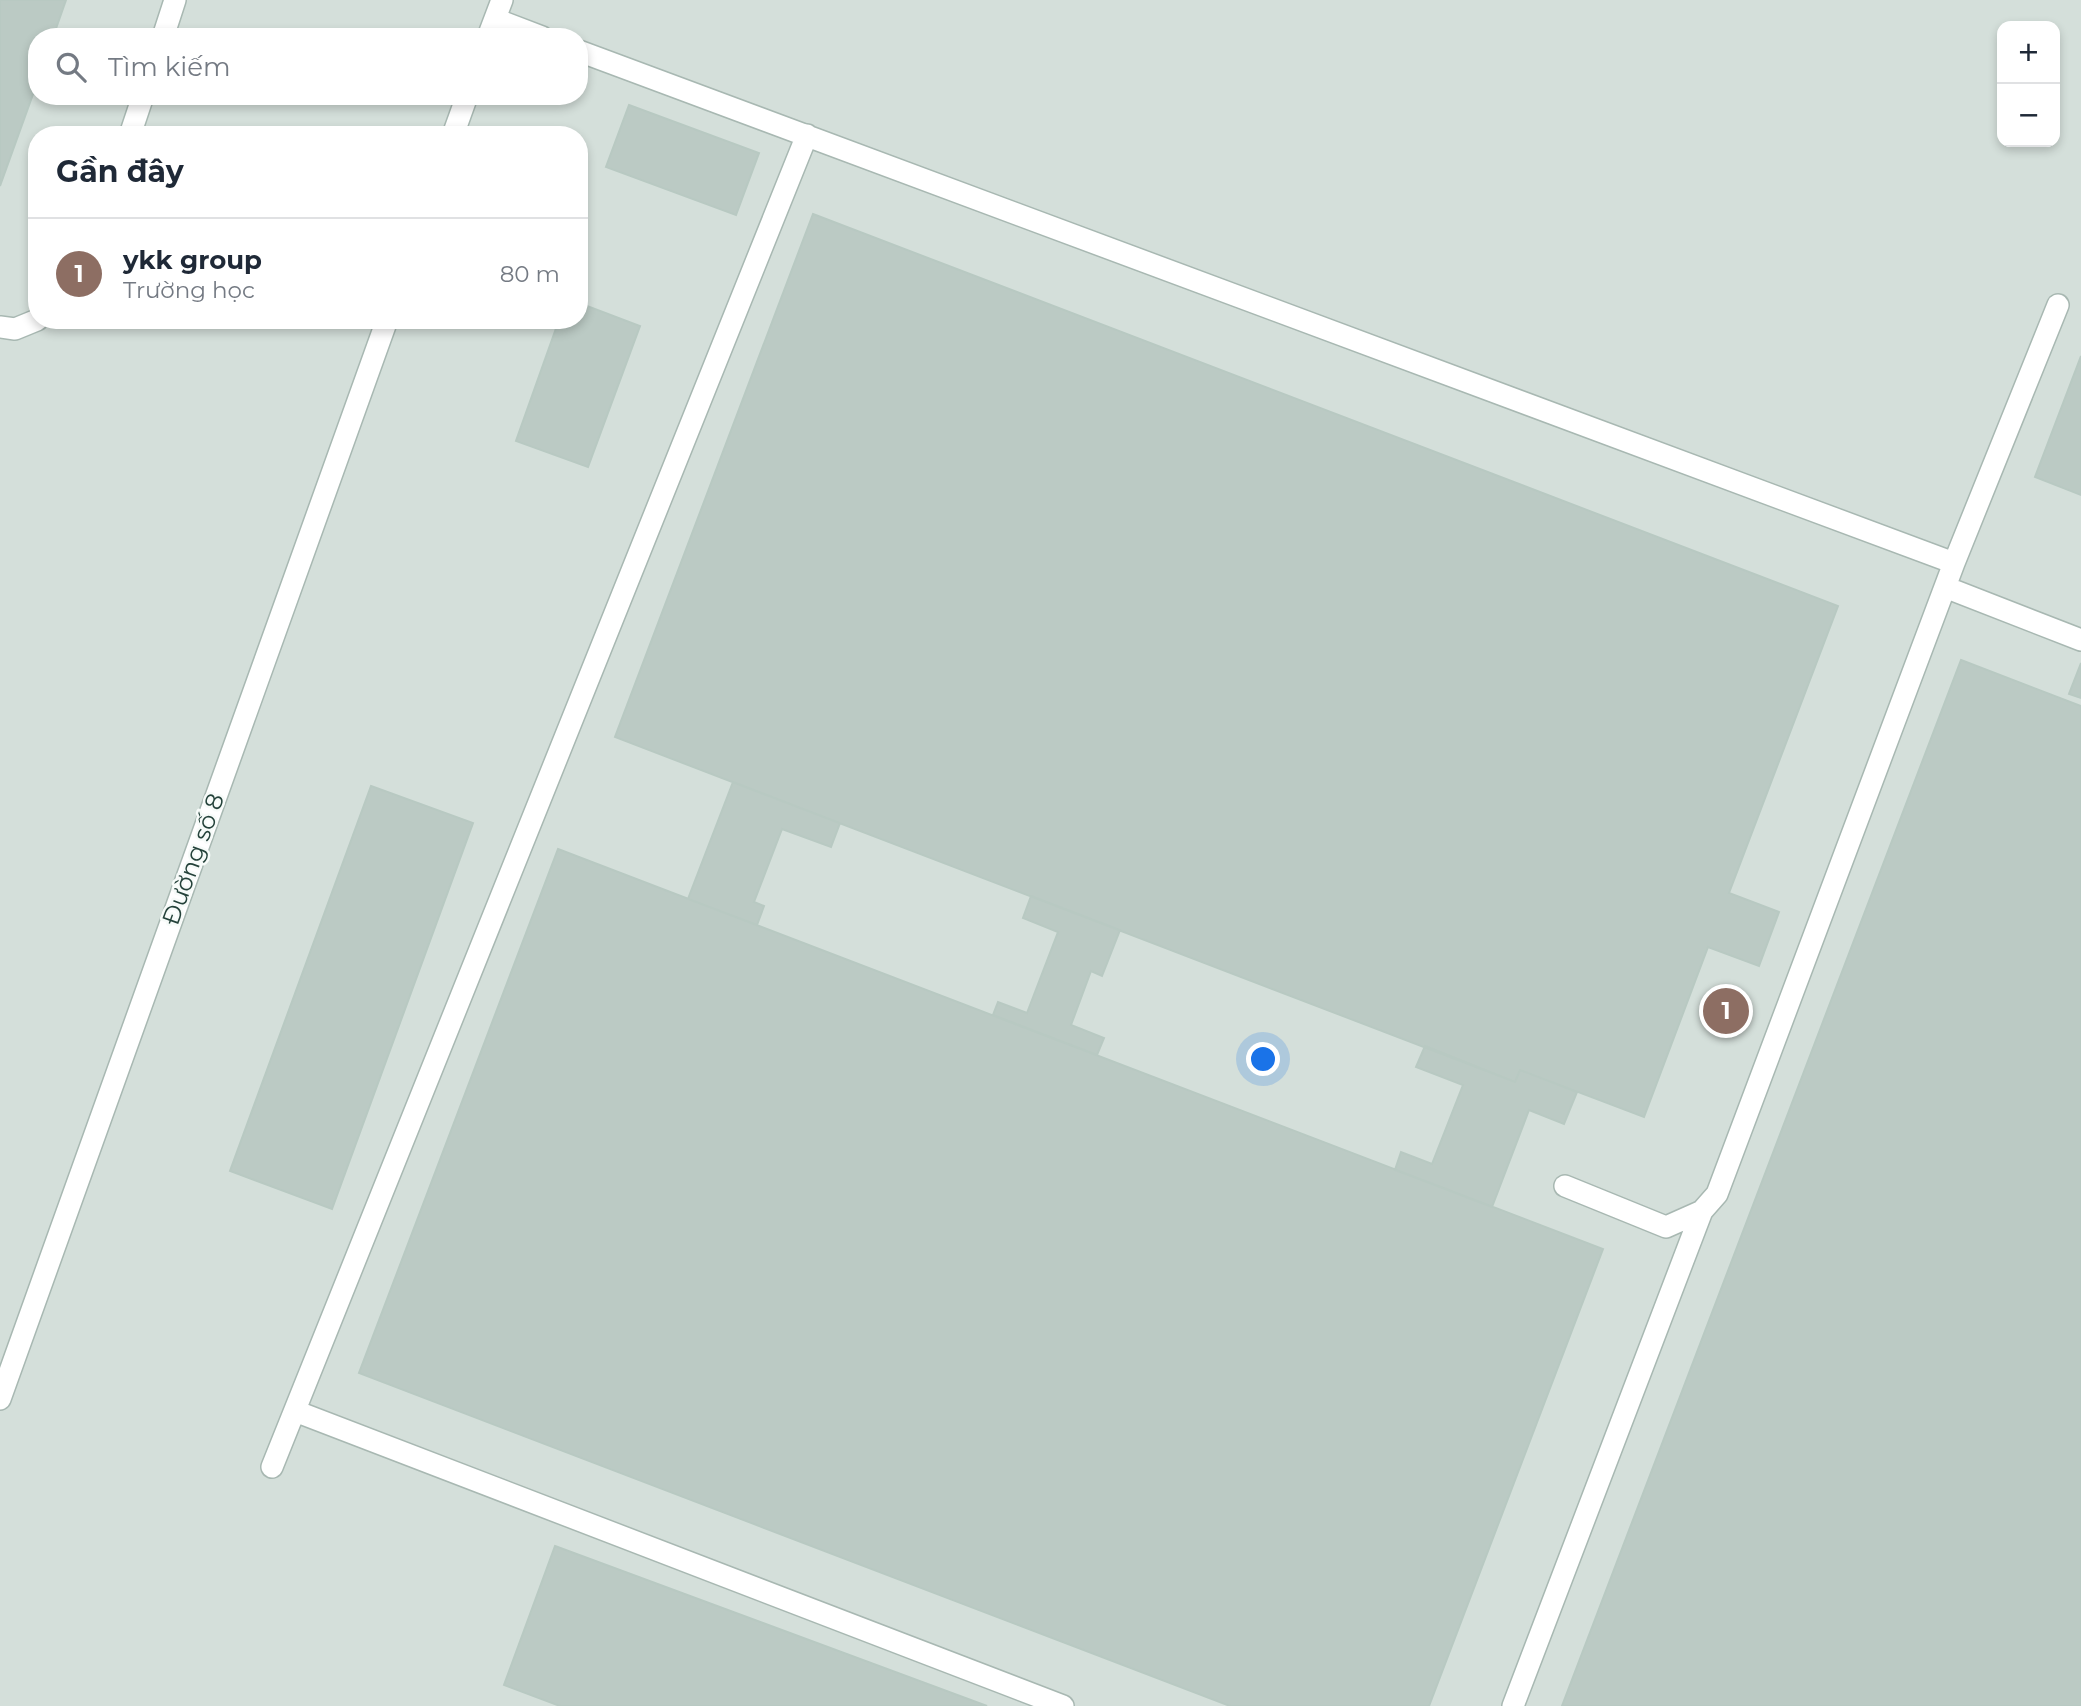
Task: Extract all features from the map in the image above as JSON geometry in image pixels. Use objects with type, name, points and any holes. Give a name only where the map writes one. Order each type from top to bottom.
[{"type":"street","points":[[166,28],[175,0]]},
{"type":"street","points":[[495,19],[518,28]]},
{"type":"street","points":[[588,54],[1954,563]]},
{"type":"street","points":[[134,126],[140,105]]},
{"type":"street","points":[[456,126],[464,105]]},
{"type":"street","points":[[272,1467],[807,135]]},
{"type":"street","points":[[1513,1706],[1702,1211],[1717,1194],[1954,563],[2058,305]]},
{"type":"street","points":[[0,327],[15,329],[28,324]]},
{"type":"street","name":"Đường số 8","points":[[0,1399],[384,329]]},
{"type":"street","points":[[1945,587],[2081,640]]},
{"type":"street","points":[[1565,1186],[1666,1227],[1702,1211]]},
{"type":"street","points":[[295,1411],[1063,1706]]},
{"type":"shaded area","points":[[0,0],[2081,0],[2081,1706],[0,1706]]},
{"type":"building","points":[[0,0],[66,0],[56,28],[28,28],[29,105],[0,186]]},
{"type":"building","points":[[629,105],[759,153],[736,215],[606,167]]},
{"type":"building","points":[[813,214],[1838,606],[1729,893],[1779,912],[1759,966],[1708,947],[1644,1117],[1520,1070],[1515,1082],[615,737]]},
{"type":"building","points":[[588,306],[640,326],[588,467],[516,441],[556,329],[588,329]]},
{"type":"building","points":[[2081,356],[2081,495],[2035,477]]},
{"type":"building","points":[[1961,660],[2081,706],[2081,1706],[1562,1706]]},
{"type":"building","points":[[2081,663],[2081,698],[2069,694]]},
{"type":"building","points":[[733,782],[840,823],[831,847],[782,829],[754,902],[764,906],[757,925],[688,899]]},
{"type":"building","points":[[371,786],[473,823],[332,1209],[230,1171]]},
{"type":"building","points":[[558,849],[1603,1249],[1429,1706],[1230,1706],[359,1373]]},
{"type":"building","points":[[1031,896],[1120,930],[1102,976],[1091,971],[1071,1025],[1104,1038],[1097,1055],[993,1015],[998,1002],[1027,1013],[1058,932],[1023,918]]},
{"type":"building","points":[[1425,1046],[1515,1082],[1520,1070],[1577,1092],[1564,1124],[1529,1110],[1492,1207],[1395,1170],[1401,1152],[1432,1164],[1463,1085],[1416,1067]]},
{"type":"building","points":[[555,1546],[987,1706],[560,1706],[504,1685]]},
{"type":"place","name":"ykk group","points":[[1726,1011]]}]
